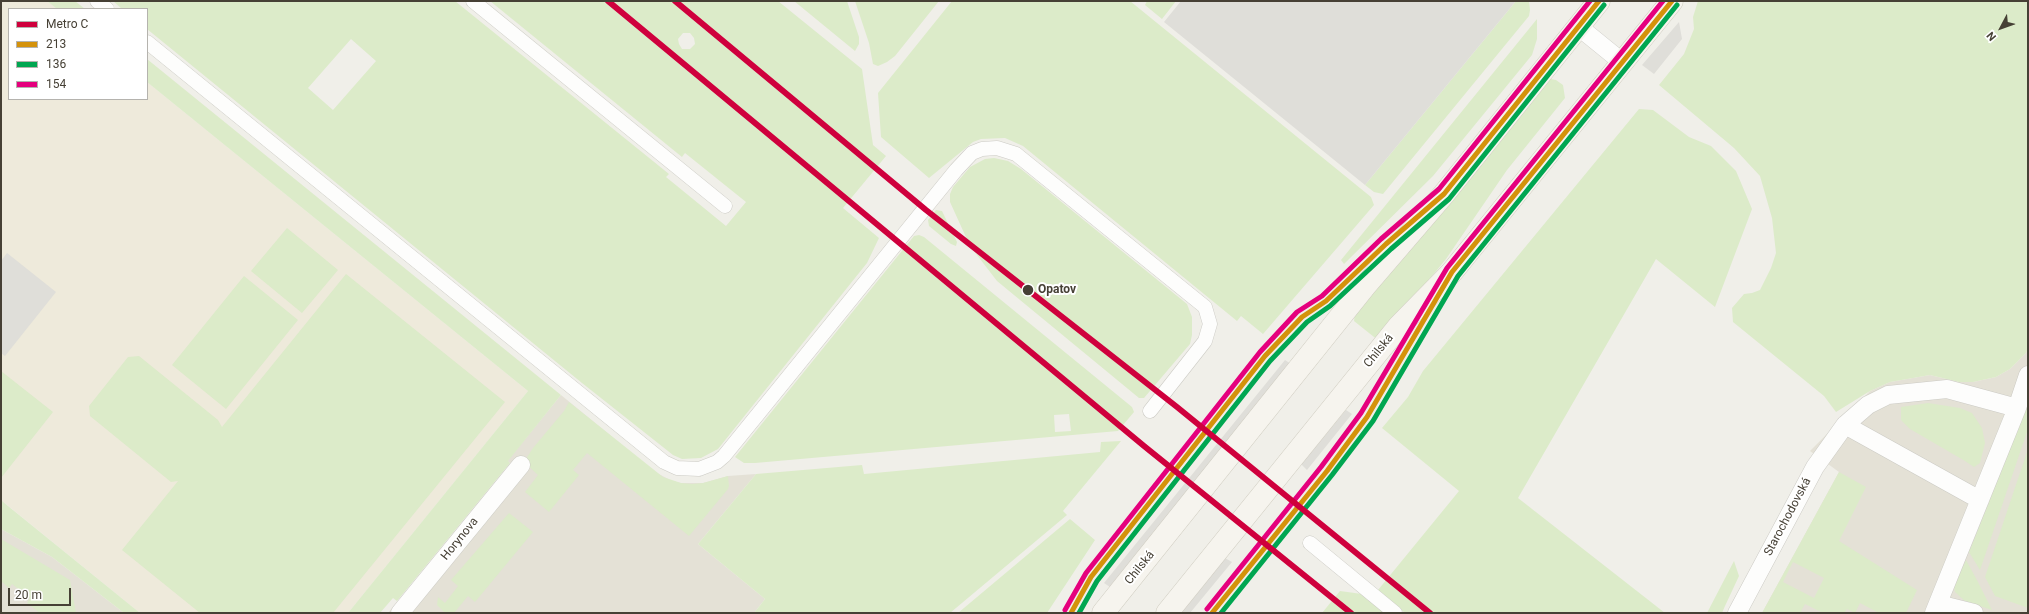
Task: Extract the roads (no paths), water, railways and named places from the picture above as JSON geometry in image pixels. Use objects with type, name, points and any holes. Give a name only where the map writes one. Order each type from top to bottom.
[{"type":"main road","name":"Chilská","points":[[1103,613],[1365,286],[1444,194],[1599,1]]},
{"type":"main road","name":"Chilská","points":[[1167,613],[1400,326],[1452,272],[1672,1]]},
{"type":"street","points":[[97,1],[106,8]]},
{"type":"street","points":[[473,1],[726,206]]},
{"type":"street","points":[[1579,27],[1622,62]]},
{"type":"street","points":[[148,43],[664,462],[677,468],[699,469],[717,462],[724,456],[952,175],[972,153],[982,149],[997,148],[1016,154],[1205,307],[1210,324],[1205,341],[1150,411]]},
{"type":"street","points":[[1974,613],[1936,609],[2017,408],[2028,375]]},
{"type":"street","name":"Starochodovská","points":[[1737,613],[1815,467],[1846,425],[1868,405],[1888,395],[1947,389],[2017,408]]},
{"type":"street","points":[[1846,425],[1980,500]]},
{"type":"street","name":"Horynova","points":[[400,613],[521,465]]},
{"type":"street","points":[[1310,543],[1395,613]]},
{"type":"metro line","name":"C","points":[[608,1],[1144,446],[1351,613]]},
{"type":"metro line","name":"C","points":[[675,1],[926,210],[1177,407],[1430,613]]},
{"type":"place","name":"Opatov","points":[[1028,290]]}]
